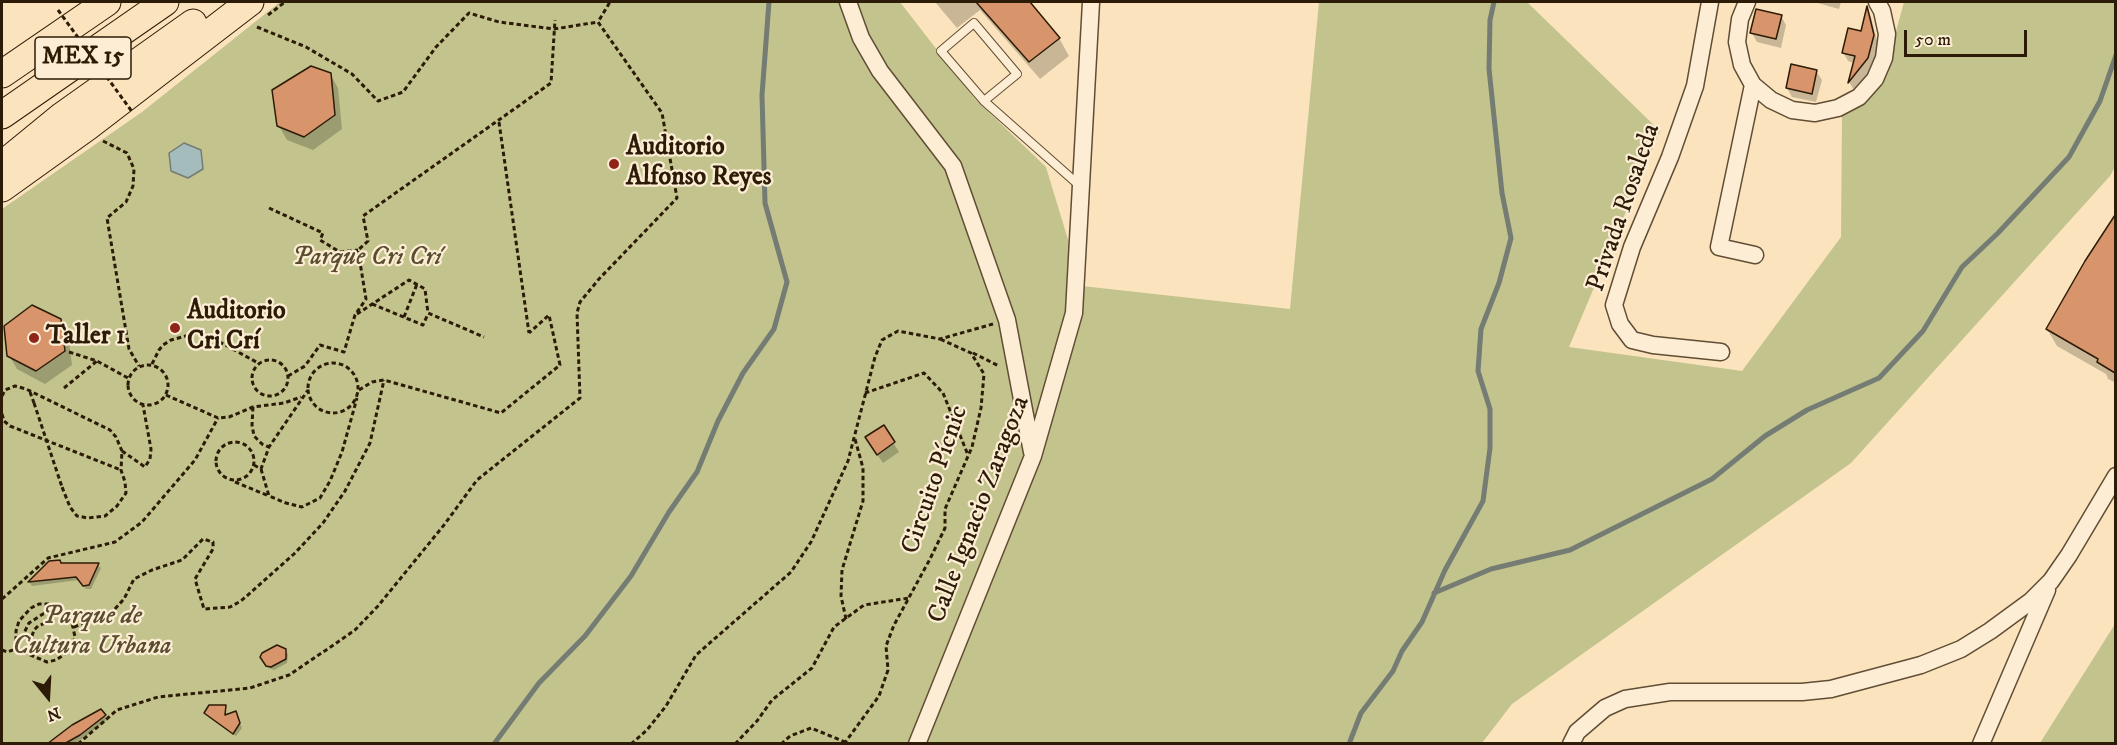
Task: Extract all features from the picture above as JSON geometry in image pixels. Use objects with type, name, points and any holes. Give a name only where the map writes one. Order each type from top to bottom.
[{"type":"highway","name":"MEX 15","points":[[2,116],[165,2]]},
{"type":"highway","points":[[2,165],[62,116],[223,2]]},
{"type":"highway","points":[[2,188],[87,127],[250,2]]},
{"type":"highway","name":"MEX 15","points":[[2,74],[95,6]]},
{"type":"street","points":[[848,2],[861,38],[880,70],[953,166],[981,240],[1007,320],[1033,456]]},
{"type":"street","name":"Calle Ignacio Zaragoza","points":[[917,744],[1033,456],[1074,313],[1091,2]]},
{"type":"street","name":"Privada Rosaleda","points":[[1710,2],[1695,86],[1670,157],[1632,247],[1614,305],[1620,324],[1632,340],[1653,345],[1721,352]]},
{"type":"street","points":[[1747,2],[1740,19],[1737,42],[1742,65],[1753,85],[1771,100],[1792,110],[1815,113],[1838,108],[1859,96],[1875,79],[1884,58],[1887,34],[1877,2]]},
{"type":"street","points":[[1753,85],[1719,247],[1755,255]]},
{"type":"street","points":[[1571,744],[1577,732],[1605,708],[1625,699],[1670,692],[1802,692],[1831,689],[1922,664],[1961,649],[2031,601],[2051,580],[2069,555],[2115,476]]},
{"type":"street","points":[[1981,744],[2051,580]]},
{"type":"lane","points":[[984,101],[1017,74],[974,23],[941,51],[984,101],[1080,186]]},
{"type":"path","points":[[257,27],[306,47],[352,74],[378,101],[403,92],[435,47],[470,14],[499,22],[554,29],[598,22],[610,2]]},
{"type":"path","points":[[58,10],[133,113]]},
{"type":"path","points":[[269,208],[323,233],[320,240],[340,252],[358,250],[368,241],[363,216],[499,122],[551,83],[555,20]]},
{"type":"path","points":[[78,744],[117,710],[158,697],[250,688],[289,675],[332,646],[355,630],[378,606],[444,525],[477,480],[580,398],[578,313],[580,302],[677,198],[662,113],[598,22]]},
{"type":"path","points":[[359,390],[372,382],[384,380],[501,413],[560,365],[549,315],[529,333],[499,122]]},
{"type":"path","points":[[96,139],[127,153],[134,169],[133,186],[126,202],[107,218],[129,348],[140,366]]},
{"type":"path","points":[[288,376],[305,366],[320,345],[344,352],[355,315],[366,299],[358,250]]},
{"type":"path","points":[[355,315],[409,280],[425,289],[428,314],[423,325],[372,304]]},
{"type":"path","points":[[404,317],[417,284]]},
{"type":"path","points":[[428,314],[484,337]]},
{"type":"path","points":[[940,339],[1007,320]]},
{"type":"path","points":[[631,744],[647,730],[666,706],[696,655],[791,572],[815,532],[848,461],[874,357],[882,340],[898,331],[940,339],[1004,368],[1017,371]]},
{"type":"path","points":[[152,364],[163,345],[171,340],[196,333],[207,335],[260,364]]},
{"type":"path","points":[[69,352],[97,361],[128,378]]},
{"type":"path","name":"Circuito Pícnic","points":[[845,743],[879,696],[888,670],[886,646],[894,625],[945,528],[945,508],[972,447],[981,408],[984,374],[971,353]]},
{"type":"path","points":[[64,388],[97,361]]},
{"type":"path","points":[[266,361],[283,365],[288,376],[285,388],[276,395],[264,396],[255,389],[253,384],[253,372],[266,361]]},
{"type":"path","points":[[229,480],[242,480],[252,471],[254,465],[255,459],[249,447],[238,442],[225,444],[217,454],[216,466],[223,477],[229,480],[286,503],[302,507],[320,498],[342,452],[357,398],[359,390],[358,381],[349,368],[333,362],[325,364],[312,374],[308,381],[308,390],[314,405],[329,413],[346,410],[357,398]]},
{"type":"path","points":[[152,364],[158,366],[167,376],[169,388],[166,395],[156,404],[143,405],[132,398],[128,378],[140,366],[152,364]]},
{"type":"path","points":[[865,393],[924,373],[943,393],[968,455]]},
{"type":"path","points":[[74,627],[113,612],[124,599],[134,579],[182,560],[203,539],[213,542],[213,549],[195,579],[204,609],[230,607],[241,601],[294,554],[323,524],[345,491],[370,443],[384,380]]},
{"type":"path","points":[[2,396],[5,390],[15,386],[30,392],[110,430],[122,451],[121,470],[126,494],[105,516],[88,518],[77,516],[70,507],[30,392]]},
{"type":"path","points":[[269,496],[261,469],[269,447],[301,397],[308,390]]},
{"type":"path","points":[[166,395],[218,418],[229,417],[253,407],[284,403],[301,397]]},
{"type":"path","points":[[122,451],[145,467],[150,459],[151,449],[143,405]]},
{"type":"path","points":[[253,407],[254,436],[269,447]]},
{"type":"path","points":[[2,414],[4,421],[10,426],[121,470]]},
{"type":"path","points":[[2,599],[48,558],[115,542],[142,522],[195,460],[218,418]]},
{"type":"path","points":[[846,619],[842,596],[842,570],[863,501],[863,468],[854,438]]},
{"type":"path","points":[[254,465],[261,469]]},
{"type":"path","points":[[735,744],[757,721],[772,700],[812,668],[834,627],[864,605],[909,598]]},
{"type":"path","points":[[2,650],[7,652],[16,649],[46,662],[56,660],[72,646],[75,637],[71,618],[65,611],[50,604],[39,604],[31,608],[24,614],[16,631],[16,649]]},
{"type":"path","points":[[50,604],[50,614],[43,614],[29,623],[24,639],[31,639],[38,626],[54,622]]},
{"type":"path","points":[[782,744],[790,736],[811,728],[845,743]]},
{"type":"green space","points":[[280,2],[900,2],[975,99],[1046,167],[1082,286],[1290,309],[1319,2],[1527,2],[1660,131],[1569,347],[1742,371],[1841,237],[1842,115],[1864,103],[1882,84],[1892,60],[1895,35],[1904,2],[2115,2],[2116,165],[2110,176],[1851,463],[1512,704],[1482,743],[2,743],[2,209],[142,112]]},
{"type":"green space","points":[[2115,624],[2115,743],[2040,743]]},
{"type":"water","points":[[184,143],[201,150],[203,169],[188,178],[171,171],[169,153]]},
{"type":"building","points":[[976,2],[1030,2],[1060,38],[1029,62]]},
{"type":"building","points":[[1867,6],[1874,35],[1868,58],[1848,83],[1855,56],[1842,53],[1848,28],[1861,31]]},
{"type":"building","points":[[1756,9],[1782,15],[1776,39],[1750,33]]},
{"type":"building","points":[[1791,64],[1817,70],[1812,94],[1786,88]]},
{"type":"building","points":[[311,66],[331,73],[335,115],[304,137],[277,126],[272,90]]},
{"type":"building","points":[[2115,215],[2115,373],[2097,362],[2098,359],[2046,329],[2085,261]]},
{"type":"building","name":"Taller 1","points":[[32,305],[61,319],[65,351],[36,371],[7,356],[4,326]]},
{"type":"building","points":[[884,425],[895,442],[877,455],[865,437]]},
{"type":"building","points":[[60,560],[61,563],[99,563],[89,585],[83,586],[76,577],[28,582],[49,561]]},
{"type":"building","points":[[277,645],[286,649],[286,659],[271,667],[266,666],[260,657],[262,653]]},
{"type":"building","points":[[209,705],[226,705],[225,715],[236,711],[240,723],[233,734],[204,713]]},
{"type":"building","points":[[101,709],[106,715],[80,735],[64,744],[47,744],[72,725]]},
{"type":"waterway","points":[[494,744],[539,683],[585,636],[631,576],[669,512],[697,472],[718,421],[743,373],[774,329],[787,282],[765,203],[762,95],[769,2]]},
{"type":"waterway","points":[[1349,744],[1361,713],[1393,671],[1402,651],[1422,622],[1445,570],[1483,501],[1490,448],[1490,409],[1478,371],[1481,329],[1499,283],[1511,238],[1502,193],[1489,69],[1490,20],[1494,2]]},
{"type":"waterway","points":[[1434,593],[1491,569],[1570,550],[1712,479],[1765,436],[1807,410],[1879,378],[1923,331],[1962,267],[1998,233],[2069,157],[2100,101],[2116,55]]},
{"type":"place","name":"Auditorio Alfonso Reyes","points":[[614,164]]},
{"type":"place","name":"Auditorio Cri Crí","points":[[175,328]]},
{"type":"place","name":"Taller 1","points":[[34,338]]},
{"type":"park label","name":"Parque Cri Crí","points":[[367,259]]},
{"type":"park label","name":"Parque de Cultura Urbana","points":[[92,633]]}]
